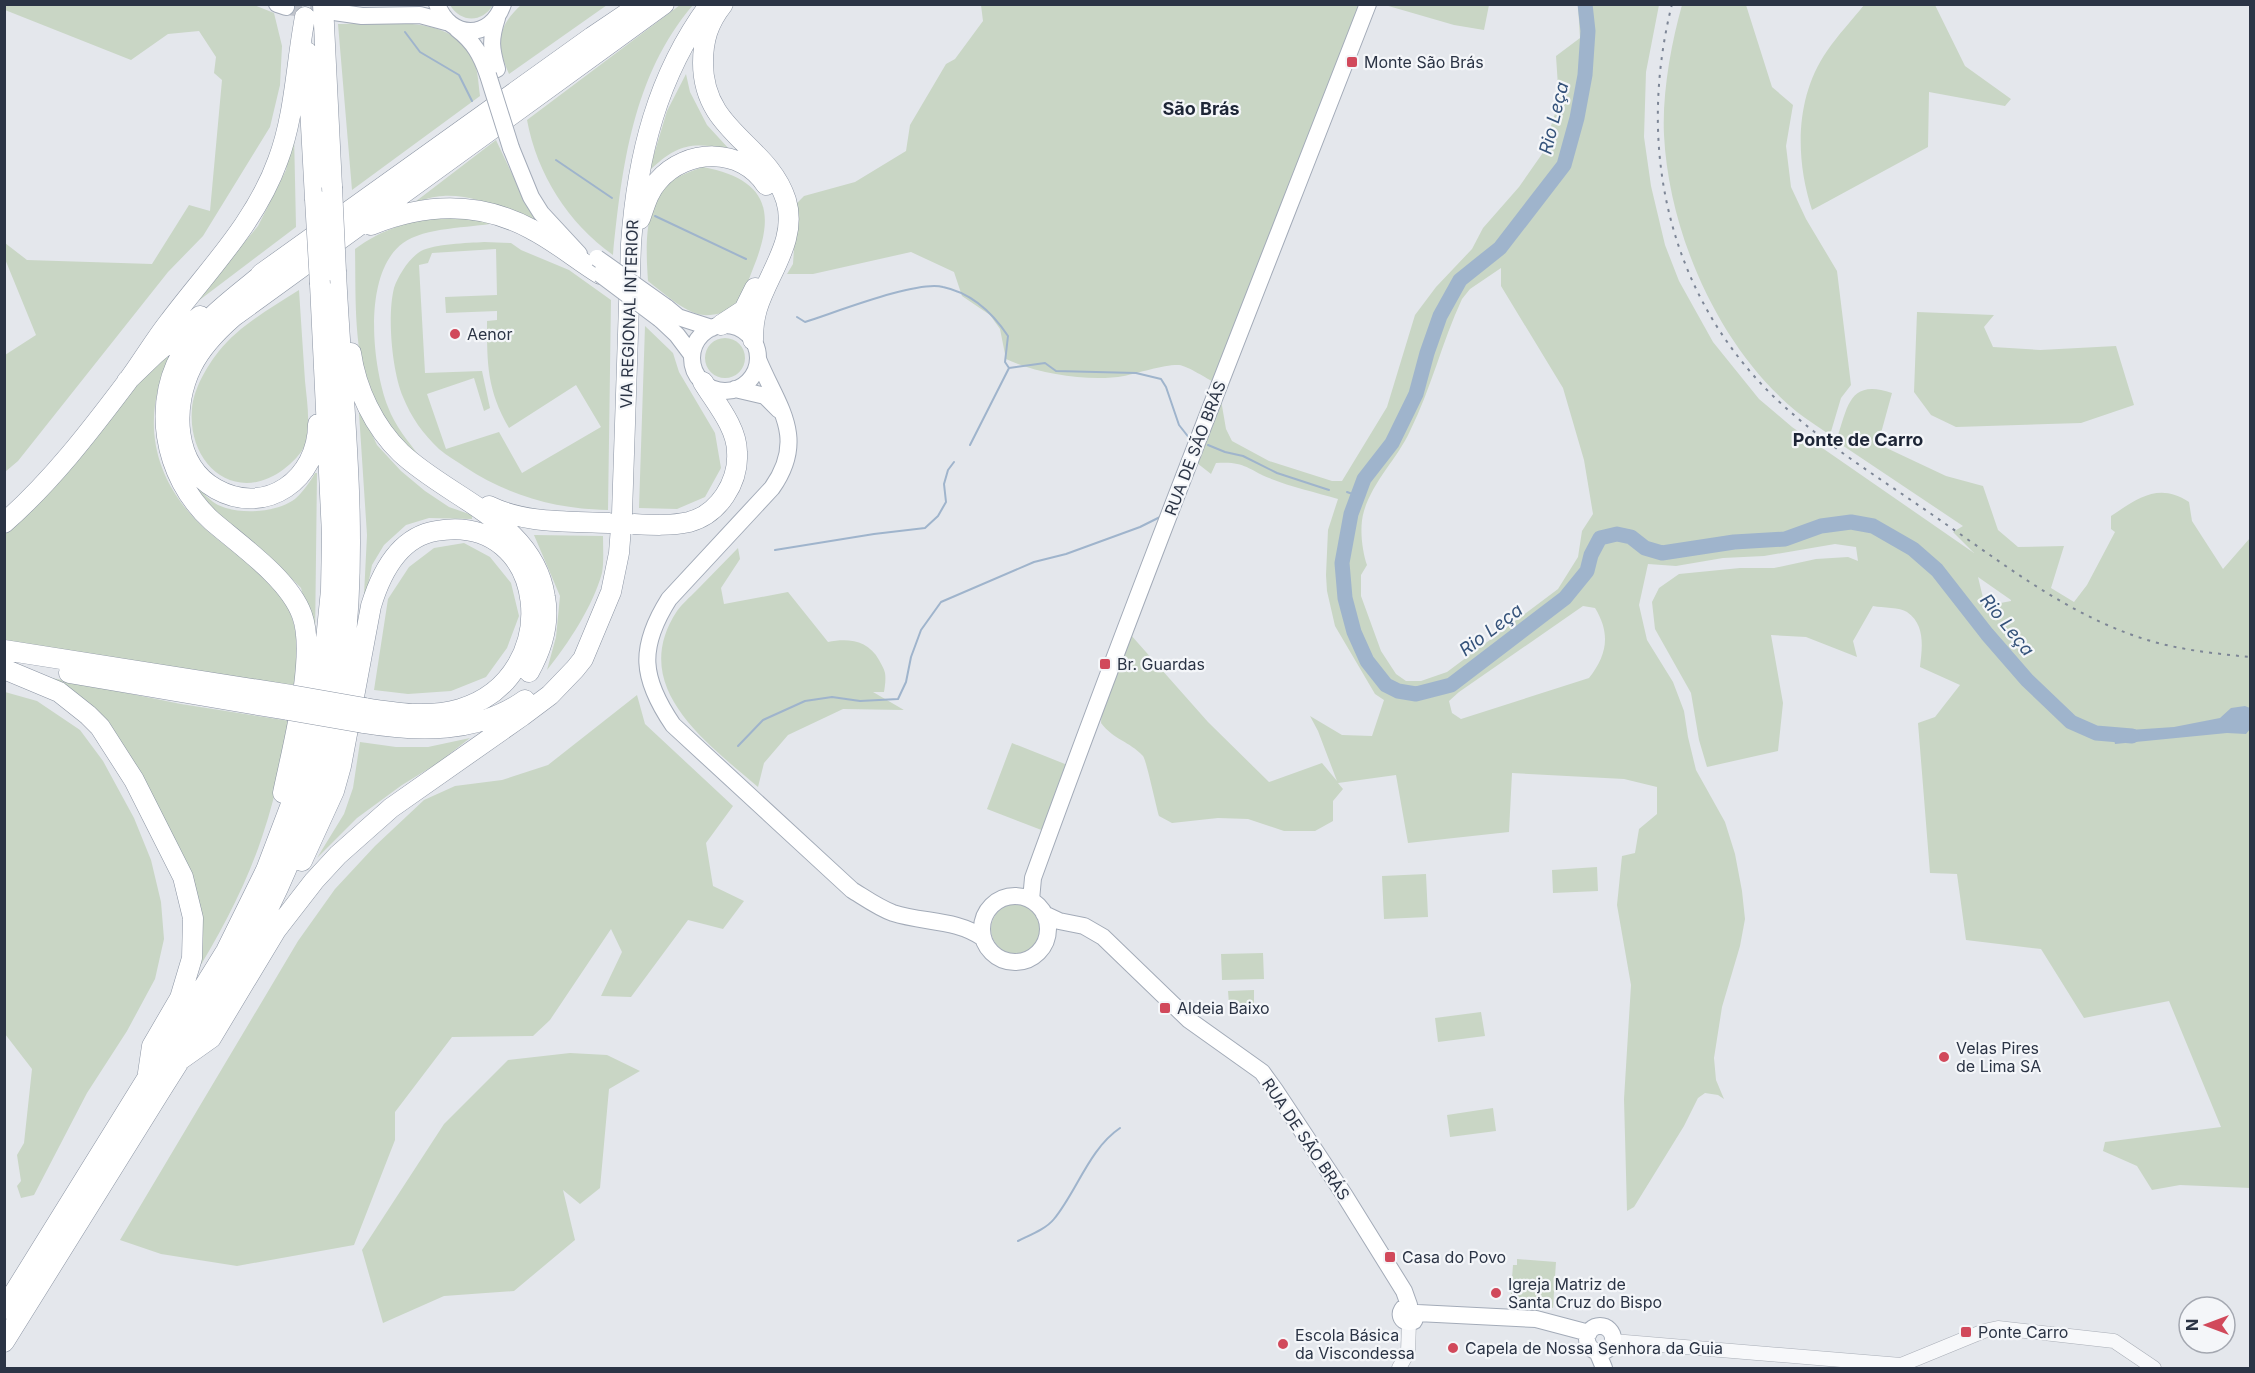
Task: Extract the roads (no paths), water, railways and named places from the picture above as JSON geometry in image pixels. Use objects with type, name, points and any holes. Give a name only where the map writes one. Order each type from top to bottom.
[{"type":"highway","points":[[592,37],[630,4]]},
{"type":"highway","points":[[127,381],[186,327],[641,4]]},
{"type":"highway","points":[[331,279],[318,431],[312,458],[295,482],[269,495],[245,498],[216,489],[193,468],[181,440],[180,401],[192,367],[211,339],[233,317],[664,4]]},
{"type":"highway","name":"VIA REGIONAL INTERIOR","points":[[184,1053],[211,1038],[276,930],[308,888],[338,855],[391,808],[550,695],[583,659],[606,606],[619,553],[631,244],[634,199],[641,158],[656,104],[669,72],[692,28],[710,4]]},
{"type":"highway","points":[[723,4],[708,27],[703,45],[703,76],[706,94],[715,112],[726,126],[762,162],[776,180],[786,201],[788,224],[783,253],[758,307],[755,350]]},
{"type":"highway","points":[[4,1342],[237,968],[281,880],[311,802],[335,709],[346,635],[350,544],[331,279],[315,199],[293,8]]},
{"type":"highway","points":[[4,523],[55,471],[127,381],[167,324],[240,230],[270,179],[283,145],[290,111],[293,8]]},
{"type":"highway","points":[[4,1309],[237,932],[266,870],[293,799],[312,733],[326,656],[332,535],[332,187],[328,8]]},
{"type":"highway","points":[[631,244],[648,194],[658,180],[685,160],[698,156],[715,156],[734,160],[763,180],[777,207],[779,228],[773,252],[744,309],[717,327]]},
{"type":"highway","points":[[350,234],[415,210],[435,208],[491,212],[531,229],[599,266]]},
{"type":"highway","points":[[237,932],[254,875],[281,802],[307,662],[307,635],[296,600],[284,584],[207,516],[189,492],[172,459],[166,439],[165,413],[172,375],[189,343],[215,316],[271,267]]},
{"type":"highway","points":[[331,279],[348,323],[353,369],[358,387],[374,419],[399,451],[513,535],[538,569],[546,603],[545,629],[537,656],[528,675],[499,703],[469,717],[444,722],[417,723],[404,728]]},
{"type":"highway","points":[[634,524],[660,526],[690,521],[709,512],[725,495],[734,480],[738,451],[732,430],[703,382]]},
{"type":"highway","points":[[443,484],[508,515],[535,519],[609,523]]},
{"type":"highway","points":[[184,1053],[208,1033],[256,952],[300,866],[334,791],[351,726],[371,606],[387,566],[413,539],[440,530],[468,530],[485,536],[502,546],[524,575],[530,592],[532,611],[527,647],[508,679],[493,693],[477,702],[442,713],[364,715]]},
{"type":"highway","points":[[4,650],[364,715],[404,728],[433,729],[490,718],[523,702],[553,678],[592,636]]},
{"type":"highway","points":[[4,664],[290,703]]},
{"type":"highway","points":[[4,669],[59,692],[88,714],[100,727],[134,780],[183,877],[193,918],[192,958],[180,998],[152,1046],[147,1081]]},
{"type":"main road","points":[[395,15],[420,4]]},
{"type":"main road","points":[[437,4],[450,24],[468,38],[493,72]]},
{"type":"main road","points":[[328,8],[362,16],[420,15],[472,31],[490,25],[500,11]]},
{"type":"main road","points":[[500,11],[490,37],[493,72],[515,144],[524,183],[541,213],[599,266],[663,313],[692,355]]},
{"type":"main road","name":"RUA DE SÃO BRÁS","points":[[1366,12],[1200,435],[1033,878],[1031,900],[1044,914],[1059,921],[1084,926],[1103,937],[1189,1020],[1262,1072],[1345,1196],[1404,1291],[1411,1319]]},
{"type":"main road","points":[[663,313],[717,327],[734,326],[744,332],[755,350],[767,383],[780,403],[786,418],[789,449],[781,475],[772,488],[669,599],[658,617],[649,643],[648,673],[656,700],[673,725],[852,890],[893,912],[954,924],[970,929],[983,938]]},
{"type":"main road","points":[[717,327],[698,339],[692,355],[693,365],[703,382],[724,391],[735,389],[752,378],[755,350]]},
{"type":"main road","points":[[735,389],[765,396],[786,418]]},
{"type":"main road","name":"RUA DE SÃO BRÁS","points":[[986,913],[993,905],[1012,896],[1033,878]]},
{"type":"main road","points":[[1012,896],[1031,900]]},
{"type":"main road","points":[[954,924],[986,913]]},
{"type":"main road","points":[[986,913],[983,921],[983,938],[997,957],[1010,962],[1030,959],[1044,945],[1068,933],[1091,930]]},
{"type":"main road","points":[[1044,914],[1048,924],[1044,945]]},
{"type":"main road","points":[[1411,1319],[1536,1319],[1589,1333]]},
{"type":"main road","points":[[1597,1351],[1609,1348],[1613,1341],[1611,1332],[1605,1327],[1596,1327],[1589,1333],[1588,1344],[1597,1351],[1604,1368]]},
{"type":"street","points":[[1399,1368],[1408,1352],[1411,1319]]},
{"type":"street","points":[[1613,1341],[1901,1365],[1984,1331],[1998,1328],[2114,1341],[2154,1368]]},
{"type":"water","points":[[2245,706],[2250,708],[2250,729],[2246,734],[2227,733],[2115,744],[2113,735],[2115,731],[2174,727],[2220,718],[2231,708]]},
{"type":"waterway","name":"Rio Leça","points":[[1585,4],[1588,31],[1585,75],[1577,118],[1564,165],[1500,248],[1460,280],[1440,316],[1416,394],[1392,443],[1364,479],[1351,514],[1342,563],[1345,598],[1354,632],[1367,661],[1386,685],[1398,691],[1416,694],[1451,685],[1565,598],[1587,571],[1591,555],[1600,538],[1617,534],[1631,537],[1645,548],[1662,553],[1734,542],[1785,539],[1821,526],[1851,522],[1873,526],[1913,549],[1937,570],[1987,634],[2027,680],[2071,722],[2096,733],[2132,736]]},
{"type":"waterway","points":[[405,32],[420,52],[459,75],[472,101]]},
{"type":"waterway","points":[[556,160],[612,198]]},
{"type":"waterway","points":[[655,216],[746,259]]},
{"type":"waterway","points":[[797,317],[805,322],[915,288],[943,287],[972,299],[995,319],[1008,336],[1005,362],[1009,368]]},
{"type":"waterway","points":[[970,445],[1009,368],[1045,363],[1056,371],[1136,373],[1161,379],[1179,425],[1190,439]]},
{"type":"waterway","points":[[1208,445],[1243,456],[1277,473],[1329,490]]},
{"type":"waterway","points":[[775,550],[925,528],[938,516],[946,502],[944,484],[948,470],[954,462]]},
{"type":"waterway","points":[[1347,492],[1358,496]]},
{"type":"waterway","points":[[738,746],[763,720],[805,701],[832,697],[860,701],[898,699],[906,682],[911,657],[921,630],[941,602],[1034,562],[1066,554],[1140,527],[1160,517]]},
{"type":"waterway","points":[[1018,1241],[1051,1223],[1100,1147],[1120,1128]]},
{"type":"tunnel","points":[[286,7],[334,12]]},
{"type":"railway","points":[[1672,4],[1662,57],[1658,109],[1660,161],[1669,211],[1684,260],[1705,306],[1733,350],[1768,391],[1807,426],[1850,458],[2016,573],[2070,606],[2098,621],[2158,643],[2250,657]]},
{"type":"place","name":"Monte São Brás","points":[[1352,62]]},
{"type":"place","name":"Aenor","points":[[455,334]]},
{"type":"place","name":"Br. Guardas","points":[[1105,664]]},
{"type":"place","name":"Aldeia Baixo","points":[[1165,1008]]},
{"type":"place","name":"Velas Pires de Lima SA","points":[[1944,1057]]},
{"type":"place","name":"Casa do Povo","points":[[1390,1257]]},
{"type":"place","name":"Igreja Matriz de Santa Cruz do Bispo","points":[[1496,1293]]},
{"type":"place","name":"Ponte Carro","points":[[1966,1332]]},
{"type":"place","name":"Escola Básica da Viscondessa","points":[[1283,1344]]},
{"type":"place","name":"Capela de Nossa Senhora da Guia","points":[[1453,1348]]},
{"type":"district","name":"São Brás","points":[[1201,109]]},
{"type":"district","name":"Ponte de Carro","points":[[1858,440]]}]
